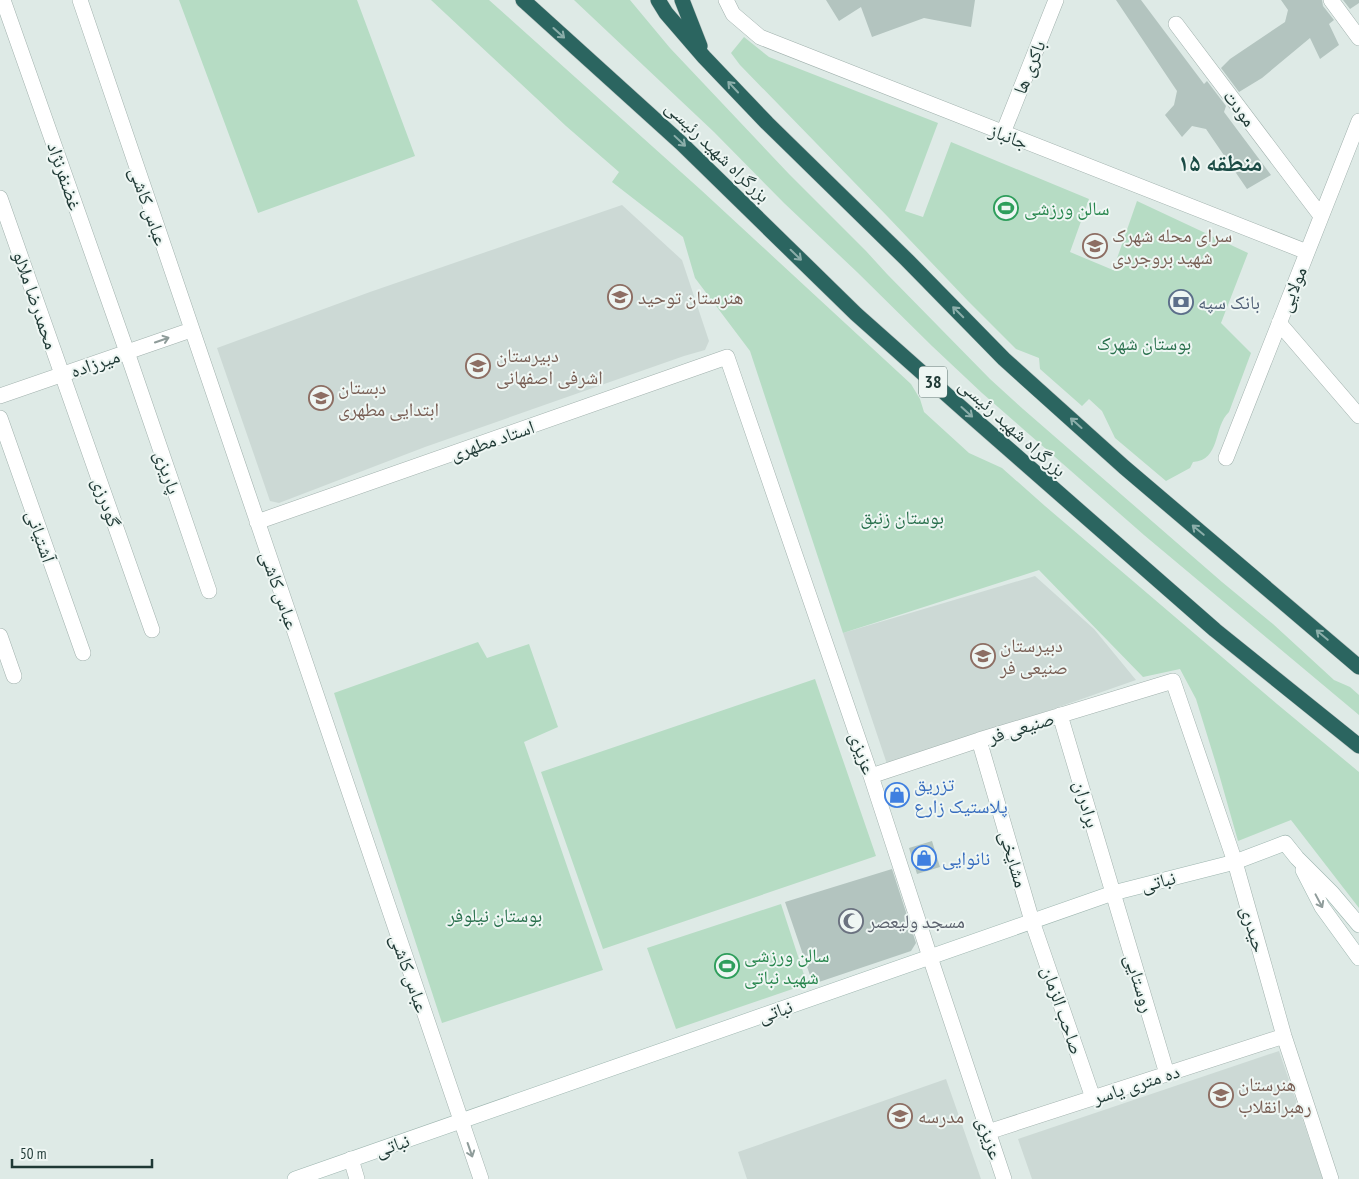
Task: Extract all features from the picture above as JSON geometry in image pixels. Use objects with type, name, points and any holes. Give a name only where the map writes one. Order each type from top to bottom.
[{"type":"highway","name":"بزرگراه شهید رئیسی","points":[[522,0],[682,143],[856,314],[1215,630],[1359,746]]},
{"type":"highway","points":[[682,0],[704,57]]},
{"type":"highway","points":[[662,6],[704,57],[766,123],[899,252],[1004,359],[1124,467],[1359,667]]},
{"type":"street","name":"غضنفرنژاد","points":[[3,0],[127,352]]},
{"type":"street","name":"عباس کاشی","points":[[80,0],[480,1179]]},
{"type":"street","name":"جانباز","points":[[726,0],[733,14],[760,38],[1307,252]]},
{"type":"street","name":"باکری ها","points":[[1003,134],[1056,0]]},
{"type":"street","points":[[1331,0],[1359,38]]},
{"type":"street","name":"مودت","points":[[1176,24],[1321,216]]},
{"type":"street","name":"مولايی","points":[[1226,458],[1359,120]]},
{"type":"street","name":"محمدرضا ملالو","points":[[0,198],[62,374]]},
{"type":"street","points":[[1279,323],[1359,416]]},
{"type":"street","name":"میرزاده","points":[[0,396],[191,330]]},
{"type":"street","name":"پاریزی","points":[[127,352],[209,591]]},
{"type":"street","name":"استاد مطهری","points":[[257,522],[727,357]]},
{"type":"street","name":"عزیزی","points":[[727,357],[871,776],[1004,1179]]},
{"type":"street","name":"گودرزی","points":[[62,374],[152,630]]},
{"type":"street","name":"آشتیانی","points":[[0,418],[83,653]]},
{"type":"street","points":[[0,636],[14,676]]},
{"type":"street","name":"صنیعی فر","points":[[871,776],[979,740],[1173,681]]},
{"type":"street","name":"حیدری","points":[[1173,681],[1235,862],[1284,1036],[1331,1179]]},
{"type":"street","name":"برادران","points":[[1060,715],[1113,893]]},
{"type":"street","name":"مشایخی","points":[[979,740],[1032,921]]},
{"type":"street","name":"نباتی","points":[[295,1179],[1113,893],[1235,862],[1285,843],[1297,858]]},
{"type":"street","points":[[1297,858],[1332,893],[1359,925]]},
{"type":"street","points":[[1297,858],[1322,907],[1359,958]]},
{"type":"street","name":"روستایی","points":[[1113,893],[1167,1074]]},
{"type":"street","name":"صاحب الزمان","points":[[1032,921],[1093,1098]]},
{"type":"street","name":"ده متری یاسر","points":[[988,1132],[1284,1036]]},
{"type":"street","points":[[351,1160],[357,1179]]},
{"type":"shaded area","points":[[622,205],[682,260],[709,341],[705,350],[425,447],[279,503],[270,501],[217,348],[370,292]]},
{"type":"shaded area","name":"دبیرستان صنیعی فر","points":[[1035,576],[1094,629],[1136,680],[888,767],[843,633]]},
{"type":"shaded area","name":"هنرستان رهبرانقلاب","points":[[1279,1051],[1323,1179],[1032,1179],[1018,1139]]},
{"type":"shaded area","name":"مدرسه","points":[[946,1079],[981,1179],[747,1179],[738,1152]]},
{"type":"green space","points":[[179,0],[357,0],[415,156],[258,213]]},
{"type":"green space","name":"بوستان زنبق","points":[[431,0],[489,0],[701,190],[911,384],[920,399],[924,412],[969,453],[1002,468],[1359,772],[1359,908],[1291,820],[1238,841],[1196,699],[1180,669],[1143,677],[1039,570],[843,633],[750,351],[695,278],[683,237],[612,182],[619,172],[566,126]]},
{"type":"green space","points":[[574,0],[630,0],[670,48],[789,174],[990,379],[1222,582],[1273,624],[1334,680],[1350,687],[1359,695],[1359,715],[1144,535],[982,393],[784,203],[714,132]]},
{"type":"green space","name":"بوستان شهرک","points":[[744,37],[769,57],[938,123],[905,211],[923,217],[951,142],[1089,199],[1070,252],[1113,270],[1137,201],[1248,253],[1221,323],[1251,353],[1229,412],[1224,418],[1208,455],[1202,460],[1193,462],[1190,468],[1166,481],[1115,438],[1102,411],[1089,399],[1082,406],[1040,369],[1039,358],[1016,349],[740,65],[731,53]]},
{"type":"green space","name":"بوستان نیلوفر","points":[[478,642],[487,658],[529,644],[558,727],[524,742],[603,970],[442,1023],[334,693]]},
{"type":"green space","points":[[815,679],[876,856],[603,949],[541,772]]},
{"type":"green space","name":"سالن ورزشی شهید نباتی","points":[[781,904],[807,984],[676,1029],[647,948]]},
{"type":"building","points":[[826,0],[975,0],[971,27],[924,18],[872,37],[861,7],[839,21]]},
{"type":"building","points":[[1116,0],[1141,0],[1204,84],[1207,81],[1226,106],[1224,112],[1271,175],[1247,189],[1206,129],[1192,126],[1182,137],[1165,115],[1174,105],[1177,91]]},
{"type":"building","points":[[1281,0],[1322,0],[1323,6],[1334,20],[1329,24],[1339,45],[1320,59],[1310,38],[1262,78],[1239,92],[1221,68],[1230,59],[1285,22],[1288,10]]},
{"type":"building","points":[[1343,0],[1359,0],[1359,3],[1350,9]]},
{"type":"building","name":"نانوایی","points":[[932,841],[940,867],[917,874],[909,848]]},
{"type":"building","name":"مسجد ولیعصر","points":[[892,869],[916,943],[911,951],[813,984],[785,902]]},
{"type":"place","name":"سالن ورزشی","points":[[1006,208]]},
{"type":"place","name":"سرای محله شهرک شهید بروجردی","points":[[1095,246]]},
{"type":"place","name":"هنرستان توحید","points":[[620,297]]},
{"type":"place","name":"بانک سپه","points":[[1181,302]]},
{"type":"place","name":"دبیرستان اشرفی اصفهانی","points":[[478,366]]},
{"type":"place","name":"دبستان ابتدایی مطهری","points":[[321,398]]},
{"type":"place","name":"دبیرستان صنیعی فر","points":[[983,656]]},
{"type":"place","name":"تزریق پلاستیک زارع","points":[[897,795]]},
{"type":"place","name":"نانوایی","points":[[924,858]]},
{"type":"place","name":"مسجد ولیعصر","points":[[851,921]]},
{"type":"place","name":"سالن ورزشی شهید نباتی","points":[[727,966]]},
{"type":"place","name":"هنرستان رهبرانقلاب","points":[[1221,1095]]},
{"type":"place","name":"مدرسه","points":[[900,1116]]},
{"type":"district","name":"منطقه ۱۵","points":[[1220,163]]}]
